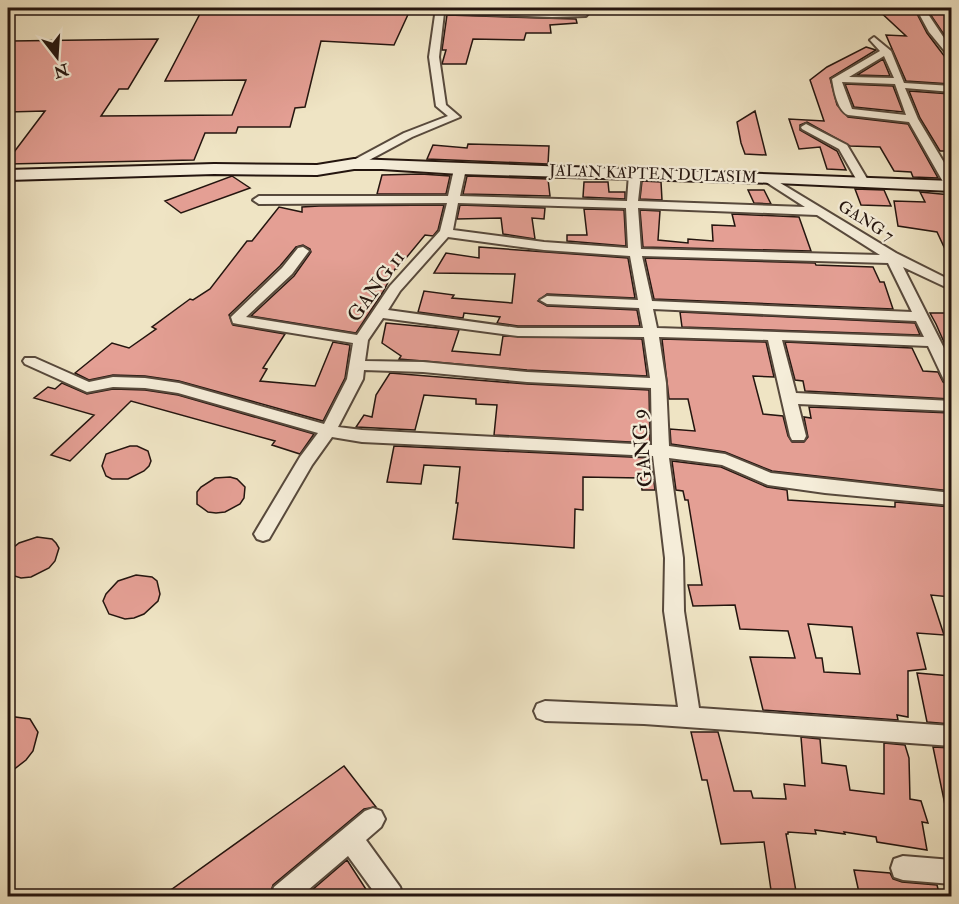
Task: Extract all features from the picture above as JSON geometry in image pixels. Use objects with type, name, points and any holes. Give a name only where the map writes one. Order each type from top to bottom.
[{"type":"main road","name":"JALAN KAPTEN DULASIM","points":[[8,175],[214,169],[317,170],[354,164],[951,186]]},
{"type":"street","points":[[354,164],[408,135],[455,117],[441,106],[434,70],[440,9],[561,16],[584,15],[588,13],[589,8]]},
{"type":"street","points":[[920,8],[921,14],[947,43],[951,57]]},
{"type":"street","points":[[874,40],[887,51],[894,63],[913,119],[951,186]]},
{"type":"street","points":[[837,79],[887,51]]},
{"type":"street","points":[[837,79],[951,89]]},
{"type":"street","points":[[837,79],[839,91],[848,112],[913,119]]},
{"type":"street","points":[[806,127],[839,143],[863,182]]},
{"type":"street","name":"GANG 11","points":[[263,534],[306,461],[328,431],[355,379],[362,340],[402,280],[445,233],[460,169]]},
{"type":"street","name":"GANG 9","points":[[635,174],[632,205],[635,251],[658,383],[661,451],[674,558],[674,611],[690,718]]},
{"type":"street","name":"GANG 7","points":[[767,178],[891,257],[951,380]]},
{"type":"street","points":[[259,200],[454,199],[819,211]]},
{"type":"street","points":[[445,233],[578,249],[758,257],[891,257],[951,286]]},
{"type":"street","points":[[303,251],[287,271],[238,317],[238,320],[362,340]]},
{"type":"street","points":[[547,300],[921,317]]},
{"type":"street","points":[[379,313],[518,332],[651,333],[933,342]]},
{"type":"street","points":[[774,336],[798,436]]},
{"type":"street","points":[[30,362],[87,387],[113,382],[146,383],[179,388],[328,431],[362,436],[661,451],[725,460],[768,479],[951,499]]},
{"type":"street","points":[[358,365],[658,383]]},
{"type":"street","points":[[789,398],[951,406]]},
{"type":"street","points":[[545,711],[644,714],[951,736]]},
{"type":"street","points":[[283,897],[373,819]]},
{"type":"street","points":[[351,839],[391,897]]},
{"type":"street","points":[[903,868],[951,872]]},
{"type":"building","points":[[203,8],[411,8],[394,45],[321,41],[305,107],[295,108],[290,127],[238,127],[236,133],[205,133],[194,160],[8,164],[8,160],[45,111],[8,112],[8,45],[11,41],[158,39],[128,89],[119,89],[101,116],[232,115],[246,80],[165,81]]},
{"type":"building","points":[[876,8],[914,8],[927,33],[951,65],[951,84],[906,81],[886,35],[906,36]]},
{"type":"building","points":[[926,8],[951,8],[951,45]]},
{"type":"building","points":[[447,15],[576,19],[577,23],[550,25],[551,33],[526,33],[524,40],[473,39],[466,64],[442,64],[446,50],[442,50]]},
{"type":"building","points":[[866,47],[876,50],[830,78],[837,105],[848,117],[908,124],[938,178],[913,177],[911,172],[894,171],[880,147],[850,146],[807,122],[800,125],[800,130],[837,151],[846,170],[827,169],[820,147],[799,149],[789,119],[824,121],[810,80],[827,67]]},
{"type":"building","points":[[883,59],[890,76],[857,75]]},
{"type":"building","points":[[845,84],[893,86],[903,112],[854,107]]},
{"type":"building","points":[[909,91],[951,94],[951,151],[940,151],[920,118]]},
{"type":"building","points":[[755,111],[766,155],[745,154],[741,143],[737,122]]},
{"type":"building","points":[[468,144],[549,146],[548,164],[427,159],[433,145],[467,148]]},
{"type":"building","points":[[382,175],[450,176],[446,194],[377,194]]},
{"type":"building","points":[[232,176],[250,188],[181,213],[165,201]]},
{"type":"building","points":[[467,176],[548,179],[550,196],[463,194]]},
{"type":"building","points":[[642,181],[661,182],[662,200],[640,199]]},
{"type":"building","points":[[584,182],[608,182],[609,192],[625,192],[625,199],[583,197]]},
{"type":"building","points":[[855,189],[884,190],[891,206],[861,205]]},
{"type":"building","points":[[748,190],[764,190],[771,204],[754,203]]},
{"type":"building","points":[[920,192],[951,195],[951,262],[937,232],[898,226],[894,201],[925,202]]},
{"type":"building","points":[[444,205],[438,230],[433,236],[425,235],[395,269],[356,333],[251,316],[294,276],[311,252],[303,245],[296,247],[280,266],[229,315],[233,325],[285,334],[263,368],[267,369],[260,381],[315,386],[333,342],[350,345],[345,378],[323,421],[179,381],[145,376],[113,375],[89,380],[75,373],[112,343],[129,348],[156,329],[152,327],[190,299],[193,300],[210,289],[247,241],[252,241],[279,207],[302,212],[302,207],[319,206]]},
{"type":"building","points":[[460,205],[545,208],[544,219],[532,218],[535,239],[503,234],[501,218],[457,219]]},
{"type":"building","points":[[584,209],[624,210],[626,246],[567,241],[567,235],[587,235]]},
{"type":"building","points":[[640,210],[660,211],[658,240],[688,243],[688,239],[713,241],[712,225],[735,226],[732,214],[799,217],[811,251],[643,247]]},
{"type":"building","points":[[479,247],[628,258],[635,298],[547,294],[538,301],[547,306],[637,310],[640,326],[518,326],[497,323],[500,317],[464,313],[463,318],[418,312],[424,291],[454,295],[452,298],[512,303],[515,274],[434,273],[446,253],[479,258]]},
{"type":"building","points":[[645,258],[873,267],[880,282],[884,282],[893,309],[654,299]]},
{"type":"building","points":[[680,312],[915,323],[920,335],[682,327]]},
{"type":"building","points":[[930,313],[951,313],[951,358],[936,324]]},
{"type":"building","points":[[386,323],[459,330],[452,351],[500,355],[503,336],[642,339],[647,376],[527,370],[399,359],[401,356],[382,343]]},
{"type":"building","points":[[662,339],[766,342],[774,377],[753,376],[763,414],[783,416],[788,436],[792,442],[804,442],[808,437],[804,417],[811,418],[809,407],[951,413],[951,491],[772,471],[725,452],[671,444],[670,429],[695,431],[688,399],[669,399]]},
{"type":"building","points":[[785,342],[912,348],[923,371],[938,372],[943,382],[951,387],[951,399],[805,391],[803,381],[795,380]]},
{"type":"building","points":[[390,373],[527,384],[649,390],[650,443],[494,435],[497,405],[476,404],[476,399],[424,395],[415,430],[356,427],[364,415],[372,417],[376,395]]},
{"type":"building","points":[[62,383],[87,394],[113,389],[145,390],[178,395],[314,434],[300,454],[272,445],[275,441],[131,401],[70,461],[51,455],[94,415],[34,398],[48,387],[55,389]]},
{"type":"building","points":[[137,446],[148,451],[151,461],[149,466],[128,479],[112,479],[106,476],[102,466],[106,454]]},
{"type":"building","points":[[394,446],[651,458],[655,490],[642,490],[641,478],[583,477],[583,510],[575,509],[574,548],[453,539],[460,467],[424,465],[421,484],[387,482]]},
{"type":"building","points":[[672,461],[721,467],[767,487],[787,490],[788,500],[895,507],[895,502],[951,507],[951,597],[931,595],[944,635],[917,633],[926,669],[908,671],[908,717],[897,715],[898,720],[763,710],[750,657],[795,658],[788,631],[740,629],[735,605],[693,606],[688,585],[702,585],[688,500],[685,500],[683,491],[676,490]],"holes":[[[808,624],[852,627],[860,674],[824,672],[822,658],[816,658]]]},
{"type":"building","points":[[215,478],[237,479],[245,487],[244,498],[240,504],[225,512],[216,513],[208,512],[197,504],[197,492],[201,487]]},
{"type":"building","points":[[37,537],[52,539],[56,543],[59,548],[55,561],[49,568],[31,577],[21,578],[8,574],[8,552],[19,543]]},
{"type":"building","points":[[136,575],[152,577],[157,581],[160,594],[158,601],[144,614],[134,618],[125,619],[109,614],[103,601],[106,594],[118,581]]},
{"type":"building","points":[[917,673],[951,676],[951,724],[927,722]]},
{"type":"building","points":[[8,716],[30,719],[38,732],[33,751],[26,760],[8,774]]},
{"type":"building","points":[[691,732],[718,732],[734,791],[751,791],[753,798],[786,799],[784,784],[805,786],[801,737],[820,739],[822,763],[846,766],[850,790],[884,794],[884,743],[905,745],[909,758],[910,799],[921,801],[928,823],[922,822],[927,850],[877,842],[876,837],[844,832],[845,834],[815,830],[816,834],[788,832],[786,834],[797,897],[772,897],[764,842],[721,844],[707,780],[702,780]]},
{"type":"building","points":[[933,747],[951,748],[951,804],[945,805]]},
{"type":"building","points":[[344,766],[376,807],[364,809],[273,885],[269,897],[161,897]]},
{"type":"building","points":[[347,860],[371,897],[304,897]]},
{"type":"building","points":[[854,870],[890,873],[893,879],[902,882],[937,885],[940,897],[860,897]]}]
